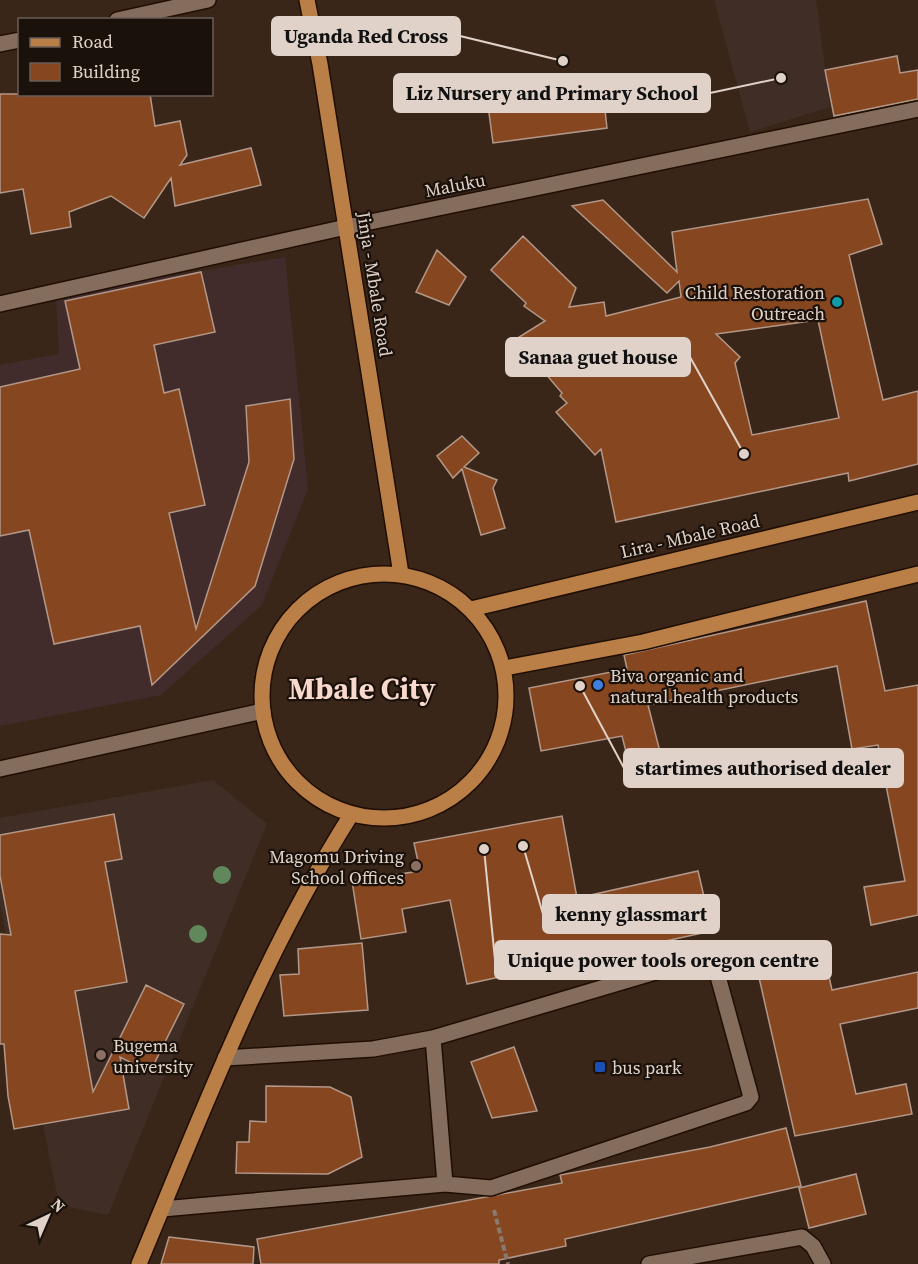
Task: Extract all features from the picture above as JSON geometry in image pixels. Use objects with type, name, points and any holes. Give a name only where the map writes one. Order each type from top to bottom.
[{"type":"main road","name":"Jinja - Mbale Road","points":[[307,0],[320,64],[401,574]]},
{"type":"main road","name":"Lira - Mbale Road","points":[[471,609],[918,502]]},
{"type":"main road","points":[[401,574],[436,584],[471,609],[505,668],[502,731],[484,769],[453,799],[423,813],[381,819],[351,815],[298,784],[273,748],[263,711],[262,676],[271,647],[294,611],[328,586],[358,575],[401,574]]},
{"type":"main road","points":[[505,668],[643,642],[918,574]]},
{"type":"main road","points":[[139,1264],[190,1137],[225,1058],[305,892],[351,815]]},
{"type":"street","points":[[126,18],[208,0]]},
{"type":"street","points":[[0,44],[18,40]]},
{"type":"street","name":"Maluku","points":[[0,304],[346,227],[918,109]]},
{"type":"street","points":[[0,769],[263,711]]},
{"type":"street","points":[[162,1209],[446,1184],[491,1188],[750,1101],[716,969],[709,962],[699,959],[433,1038],[373,1049],[225,1058]]},
{"type":"street","points":[[433,1038],[446,1184]]},
{"type":"street","points":[[649,1264],[802,1237],[813,1246],[823,1264]]},
{"type":"path","points":[[491,1188],[508,1264]]},
{"type":"shaded area","points":[[714,0],[816,0],[830,107],[750,132]]},
{"type":"shaded area","points":[[285,257],[308,489],[262,605],[161,695],[0,726],[0,365],[59,354],[56,295]]},
{"type":"shaded area","name":"Bugema university","points":[[213,780],[267,824],[108,1215],[59,1205],[0,905],[0,818]]},
{"type":"building","points":[[897,56],[900,73],[918,70],[918,99],[834,116],[825,70]]},
{"type":"building","points":[[602,83],[607,128],[493,143],[487,98]]},
{"type":"building","points":[[0,94],[150,96],[155,126],[180,121],[187,155],[180,165],[251,148],[261,185],[175,206],[171,178],[144,218],[111,196],[69,212],[71,227],[31,234],[23,189],[0,193]]},
{"type":"building","points":[[868,199],[882,244],[849,255],[883,400],[918,391],[918,464],[849,481],[848,473],[616,522],[601,449],[595,455],[556,412],[567,403],[560,396],[562,393],[516,339],[545,321],[524,306],[526,303],[491,270],[523,236],[576,288],[569,307],[604,302],[606,316],[681,297],[679,281],[667,293],[572,206],[603,200],[677,272],[672,232]],"holes":[[[818,320],[839,418],[752,435],[735,363],[740,357],[716,334]]]},
{"type":"building","points":[[437,250],[466,277],[449,305],[416,292]]},
{"type":"building","points":[[201,272],[215,332],[154,345],[164,393],[179,389],[205,505],[169,513],[196,629],[249,462],[246,406],[290,399],[294,459],[255,586],[152,685],[140,626],[54,644],[29,530],[0,536],[0,387],[80,369],[65,301]]},
{"type":"building","points":[[462,436],[479,453],[464,467],[497,480],[493,488],[505,528],[481,535],[462,469],[453,478],[437,456]]},
{"type":"building","points":[[866,601],[885,691],[918,685],[918,915],[871,925],[864,887],[905,881],[878,745],[852,749],[837,666],[648,705],[667,779],[635,787],[622,736],[541,751],[529,688],[627,669],[624,655]]},
{"type":"building","points":[[114,814],[122,859],[105,862],[127,982],[75,991],[93,1092],[146,985],[184,1004],[150,1072],[120,1057],[129,1109],[14,1129],[8,1096],[4,1044],[0,1044],[0,934],[11,935],[0,876],[0,835]]},
{"type":"building","points":[[562,816],[577,898],[698,871],[712,931],[467,984],[450,900],[402,909],[406,932],[361,939],[352,881],[420,871],[414,843]]},
{"type":"building","points":[[362,943],[368,1010],[284,1016],[280,975],[299,974],[298,949]]},
{"type":"building","points":[[825,959],[832,990],[918,972],[918,1008],[840,1024],[856,1094],[906,1084],[912,1114],[795,1136],[758,973]]},
{"type":"building","points":[[514,1047],[537,1111],[492,1118],[471,1062]]},
{"type":"building","points":[[266,1086],[330,1087],[351,1097],[362,1157],[328,1174],[236,1173],[237,1142],[249,1142],[250,1121],[266,1122]]},
{"type":"building","points":[[786,1128],[801,1186],[565,1239],[566,1246],[499,1260],[499,1264],[261,1264],[257,1239],[562,1183],[560,1175],[710,1147]]},
{"type":"building","points":[[856,1174],[866,1214],[809,1228],[799,1188]]},
{"type":"building","points":[[169,1237],[254,1247],[253,1264],[161,1264]]},
{"type":"place","name":"Uganda Red Cross","points":[[563,61]]},
{"type":"place","name":"Liz Nursery and Primary School","points":[[781,78]]},
{"type":"place","name":"Child Restoration Outreach","points":[[837,302]]},
{"type":"place","name":"Sanaa guet house","points":[[744,454]]},
{"type":"place","name":"Biva organic and natural health products","points":[[598,685]]},
{"type":"place","name":"startimes authorised dealer","points":[[580,686]]},
{"type":"place","name":"kenny glassmart","points":[[523,846]]},
{"type":"place","name":"Unique power tools oregon centre","points":[[484,849]]},
{"type":"place","name":"Magomu Driving School Offices","points":[[416,866]]},
{"type":"place","name":"Bugema university","points":[[101,1055]]},
{"type":"place","name":"bus park","points":[[600,1067]]},
{"type":"district","name":"Mbale City","points":[[362,688]]}]
